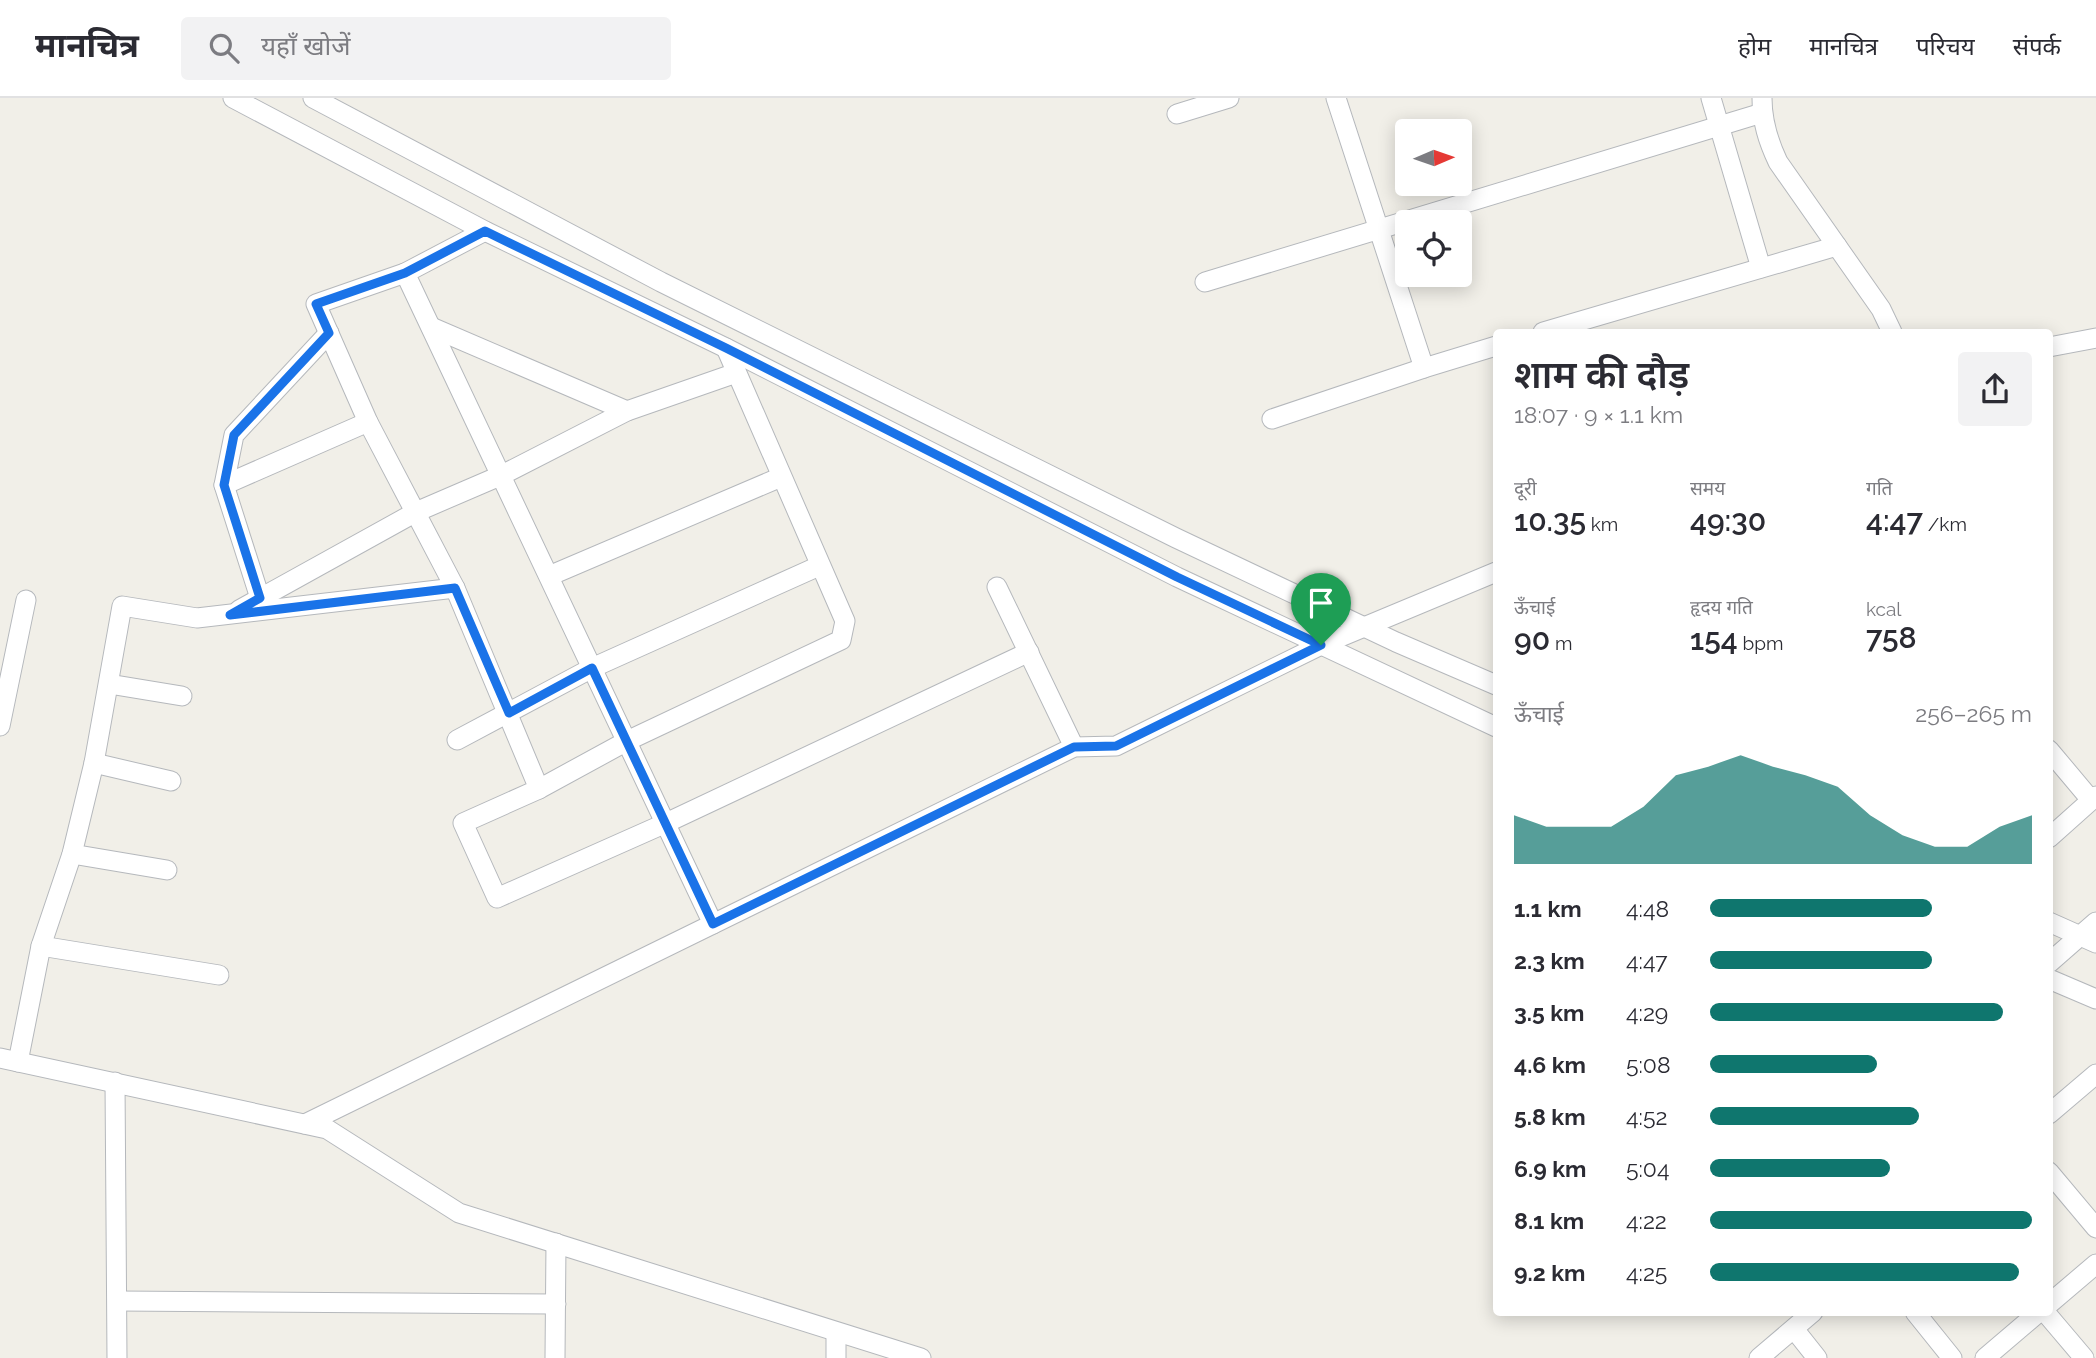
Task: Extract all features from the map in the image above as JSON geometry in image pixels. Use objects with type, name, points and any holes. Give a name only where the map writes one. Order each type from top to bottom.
[{"type":"street","points":[[233,98],[485,231],[726,348],[1177,577],[1493,726]]},
{"type":"street","points":[[313,98],[661,282],[1175,538],[1493,684]]},
{"type":"street","points":[[1177,114],[1229,98]]},
{"type":"street","points":[[1336,98],[1424,368]]},
{"type":"street","points":[[1711,98],[1761,268]]},
{"type":"street","points":[[1205,282],[1719,126],[1762,106],[1767,139],[1778,162],[1881,309],[1891,329]]},
{"type":"street","points":[[485,231],[405,273],[316,304],[368,422],[455,588],[539,789]]},
{"type":"street","points":[[1554,329],[1837,246]]},
{"type":"street","points":[[405,273],[713,924]]},
{"type":"street","points":[[431,327],[627,411]]},
{"type":"street","points":[[260,598],[224,485],[234,435],[329,333]]},
{"type":"street","points":[[2053,345],[2096,338]]},
{"type":"street","points":[[1272,419],[1493,347]]},
{"type":"street","points":[[726,348],[845,621],[841,640],[627,741],[539,789],[463,823],[497,898],[666,823],[1029,652]]},
{"type":"street","points":[[230,615],[416,512],[502,475],[627,411],[736,373]]},
{"type":"street","points":[[224,485],[368,422]]},
{"type":"street","points":[[549,576],[781,477]]},
{"type":"street","points":[[457,740],[592,668],[819,566]]},
{"type":"street","points":[[304,1124],[1074,747],[1116,746],[1321,645],[1493,573]]},
{"type":"street","points":[[997,587],[1074,747]]},
{"type":"street","points":[[455,588],[197,618],[122,606],[94,763],[72,854],[41,946],[9,1060],[327,1129],[458,1213],[921,1358]]},
{"type":"street","points":[[0,726],[6,674],[26,600]]},
{"type":"street","points":[[108,684],[182,696]]},
{"type":"street","points":[[2053,754],[2094,798],[2053,834]]},
{"type":"street","points":[[94,763],[171,781]]},
{"type":"street","points":[[72,854],[167,870]]},
{"type":"street","points":[[2053,961],[2088,940],[2096,922]]},
{"type":"street","points":[[2053,924],[2088,940]]},
{"type":"street","points":[[41,946],[219,975]]},
{"type":"street","points":[[2053,981],[2096,999]]},
{"type":"street","points":[[2053,1111],[2096,1074]]},
{"type":"street","points":[[115,1082],[117,1358]]},
{"type":"street","points":[[2053,1177],[2096,1228]]},
{"type":"street","points":[[555,1358],[556,1244]]},
{"type":"street","points":[[2053,1301],[2096,1264]]},
{"type":"street","points":[[118,1301],[555,1304]]},
{"type":"street","points":[[1759,1358],[1809,1316]]},
{"type":"street","points":[[1918,1316],[1952,1358]]},
{"type":"street","points":[[1985,1358],[2034,1316]]},
{"type":"street","points":[[2048,1316],[2084,1358]]},
{"type":"street","points":[[1794,1329],[1817,1358]]},
{"type":"street","points":[[836,1332],[836,1358]]},
{"type":"route","points":[[485,231],[726,348],[1177,577],[1321,645],[1116,746],[1074,747],[713,924],[592,668],[509,713],[455,588],[230,615],[260,598],[224,485],[234,435],[329,333],[316,304],[405,273],[485,231]]}]
